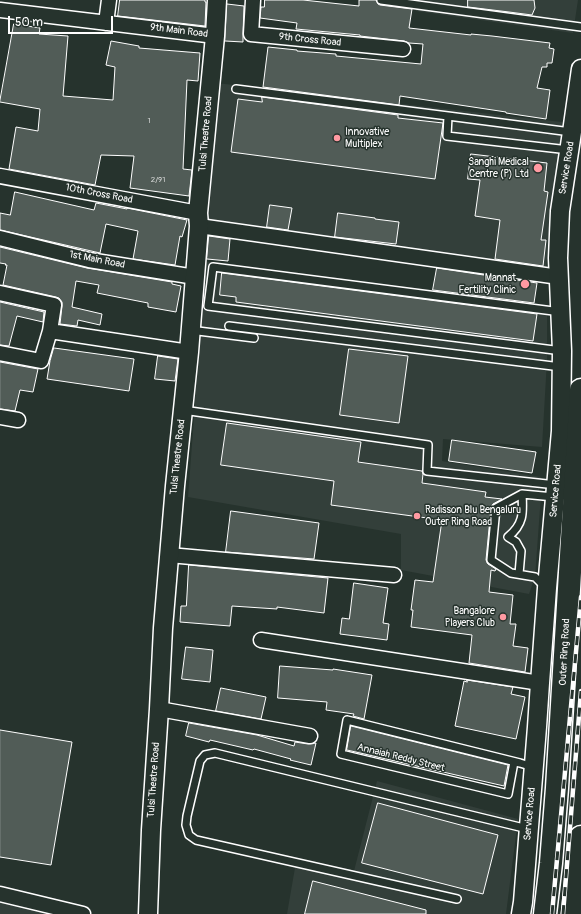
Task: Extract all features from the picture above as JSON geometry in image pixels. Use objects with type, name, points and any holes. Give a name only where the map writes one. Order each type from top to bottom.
[{"type":"highway","name":"Outer Ring Road","points":[[545,914],[557,788],[581,390]]},
{"type":"highway","points":[[573,914],[581,838]]},
{"type":"street","points":[[106,22],[109,0]]},
{"type":"street","name":"Tulsi Theatre Road","points":[[148,914],[151,830],[163,628],[189,352],[217,0]]},
{"type":"street","name":"9th Cross Road","points":[[253,0],[251,34],[403,49]]},
{"type":"street","name":"9th Main Road","points":[[0,10],[215,36]]},
{"type":"street","name":"Service Road","points":[[521,914],[534,767],[547,588],[551,490],[561,431],[562,359],[559,277],[560,211],[581,69]]},
{"type":"street","name":"10th Cross Road","points":[[0,176],[199,220],[559,277]]},
{"type":"street","name":"1st Main Road","points":[[0,238],[89,260],[195,277]]},
{"type":"street","points":[[0,293],[54,305],[50,331],[41,361],[0,353]]},
{"type":"street","points":[[50,331],[189,352]]},
{"type":"street","points":[[0,417],[18,420]]},
{"type":"street","points":[[170,555],[394,575]]},
{"type":"street","points":[[261,640],[540,683]]},
{"type":"street","points":[[159,709],[310,736]]},
{"type":"street","points":[[0,894],[83,914]]},
{"type":"lane","points":[[381,0],[581,27]]},
{"type":"lane","points":[[236,90],[572,132]]},
{"type":"lane","points":[[448,116],[447,136],[569,152]]},
{"type":"lane","points":[[561,312],[213,268],[208,306],[562,359]]},
{"type":"lane","points":[[229,326],[562,359]]},
{"type":"lane","points":[[190,330],[254,338]]},
{"type":"lane","points":[[183,410],[428,445],[427,472],[551,490]]},
{"type":"lane","points":[[547,588],[535,577],[511,573],[491,560],[496,508],[522,494],[551,490]]},
{"type":"lane","points":[[519,574],[521,551],[516,542],[508,537],[515,531],[523,516],[522,494]]},
{"type":"lane","name":"Annaiah Reddy Street","points":[[514,762],[508,794],[341,754],[347,720],[534,767]]},
{"type":"lane","points":[[457,899],[196,840],[189,835],[186,825],[186,816],[200,761],[205,755],[215,753],[529,829]]},
{"type":"shaded area","points":[[355,0],[578,0],[573,33],[416,11],[415,6]]},
{"type":"shaded area","points":[[216,83],[562,122],[560,149],[552,195],[546,270],[209,221]]},
{"type":"shaded area","points":[[203,261],[547,306],[547,360],[542,447],[443,439],[442,461],[541,477],[537,483],[541,495],[535,577],[529,594],[401,570],[401,534],[188,497]]},
{"type":"shaded area","points":[[377,781],[518,819],[506,914],[287,914],[296,862],[354,871]]},
{"type":"shaded area","points":[[0,893],[64,914],[0,914]]},
{"type":"building","points":[[120,0],[205,0],[205,26],[118,16]]},
{"type":"building","points":[[265,0],[303,0],[359,6],[359,0],[376,0],[380,5],[412,9],[409,28],[550,43],[549,48],[554,49],[552,63],[547,63],[547,67],[542,67],[537,88],[550,90],[546,119],[400,96],[399,105],[263,87],[268,47],[336,54],[336,56],[421,64],[423,44],[360,35],[296,29],[297,23],[260,18],[261,7],[264,7]]},
{"type":"building","points":[[468,0],[534,0],[535,8],[532,15],[468,7]]},
{"type":"building","points":[[227,4],[244,6],[243,42],[225,41]]},
{"type":"building","points":[[14,24],[40,28],[39,34],[68,36],[63,96],[113,100],[115,67],[106,65],[111,41],[139,46],[139,48],[200,53],[198,81],[187,80],[183,169],[192,170],[189,196],[130,188],[134,156],[101,155],[95,185],[9,169],[16,127],[38,131],[40,109],[0,102]]},
{"type":"building","name":"Innovative Multiplex","points":[[262,97],[398,115],[398,118],[443,123],[435,179],[231,152],[238,99],[262,102]]},
{"type":"building","points":[[471,154],[547,163],[544,191],[548,192],[541,240],[546,240],[543,266],[495,259],[500,220],[475,216],[480,180],[468,179]]},
{"type":"building","points":[[15,192],[94,210],[96,203],[187,220],[182,237],[180,236],[175,265],[133,259],[138,231],[106,224],[100,253],[0,230],[0,213],[10,215]]},
{"type":"building","points":[[270,205],[292,208],[288,230],[267,227]]},
{"type":"building","points":[[338,213],[399,222],[396,244],[335,237]]},
{"type":"building","points":[[209,236],[230,239],[228,261],[207,259]]},
{"type":"building","points":[[0,247],[87,268],[172,282],[172,284],[181,286],[176,312],[148,307],[148,303],[97,293],[99,285],[76,281],[72,307],[102,314],[100,325],[78,320],[77,326],[60,324],[62,302],[59,298],[3,285],[7,265],[0,263]]},
{"type":"building","points":[[437,268],[537,283],[534,303],[433,290]]},
{"type":"building","points":[[222,273],[537,314],[533,341],[236,302],[236,297],[220,295]]},
{"type":"building","points":[[0,302],[44,312],[43,322],[17,316],[9,346],[0,345]]},
{"type":"building","points":[[54,348],[134,359],[129,391],[47,379]]},
{"type":"building","points":[[349,349],[408,356],[399,423],[340,415]]},
{"type":"building","points":[[158,356],[178,359],[175,381],[155,379]]},
{"type":"building","points":[[0,362],[38,369],[33,392],[20,390],[15,411],[0,409]]},
{"type":"building","points":[[227,423],[361,442],[358,462],[422,471],[422,483],[486,492],[485,497],[502,499],[493,504],[491,508],[486,560],[488,564],[496,569],[495,571],[491,570],[489,592],[513,595],[510,624],[516,624],[513,646],[528,648],[525,672],[469,663],[472,635],[411,627],[413,610],[411,610],[415,580],[433,582],[442,520],[331,505],[334,481],[221,465]]},
{"type":"building","points":[[452,440],[536,452],[532,473],[449,461]]},
{"type":"building","points":[[231,511],[319,523],[314,559],[226,552]]},
{"type":"building","points":[[189,565],[328,578],[324,613],[277,607],[277,609],[232,606],[230,626],[180,622],[181,606],[186,606]]},
{"type":"building","points":[[354,583],[388,588],[383,623],[389,624],[387,640],[340,634],[342,618],[349,619]]},
{"type":"building","points":[[186,647],[213,650],[210,682],[182,679]]},
{"type":"building","points":[[280,666],[333,669],[372,675],[364,719],[353,716],[354,714],[326,710],[327,702],[278,698]]},
{"type":"building","points":[[467,680],[513,687],[511,694],[525,697],[516,739],[455,726],[464,681],[467,682]]},
{"type":"building","points":[[221,688],[266,697],[261,719],[216,711]]},
{"type":"building","points":[[189,723],[257,735],[294,746],[295,742],[308,744],[316,743],[311,765],[254,749],[210,740],[209,742],[186,736]]},
{"type":"building","points":[[351,726],[508,765],[504,786],[347,750]]},
{"type":"building","points":[[0,730],[72,742],[51,865],[0,857]]},
{"type":"building","points":[[378,803],[498,835],[483,894],[362,863]]},
{"type":"building","points":[[313,881],[426,910],[426,914],[305,914]]},
{"type":"railway","points":[[552,914],[581,597]]},
{"type":"railway","points":[[563,914],[581,691]]},
{"type":"place","name":"Innovative Multiplex","points":[[337,138]]},
{"type":"place","name":"Sanghi Medical Centre (P) Ltd","points":[[538,168]]},
{"type":"place","name":"Mannat Fertility Clinic","points":[[525,284]]},
{"type":"place","name":"Radisson Blu Bengaluru Outer Ring Road","points":[[417,516]]},
{"type":"place","name":"Bangalore Players Club","points":[[503,617]]}]
